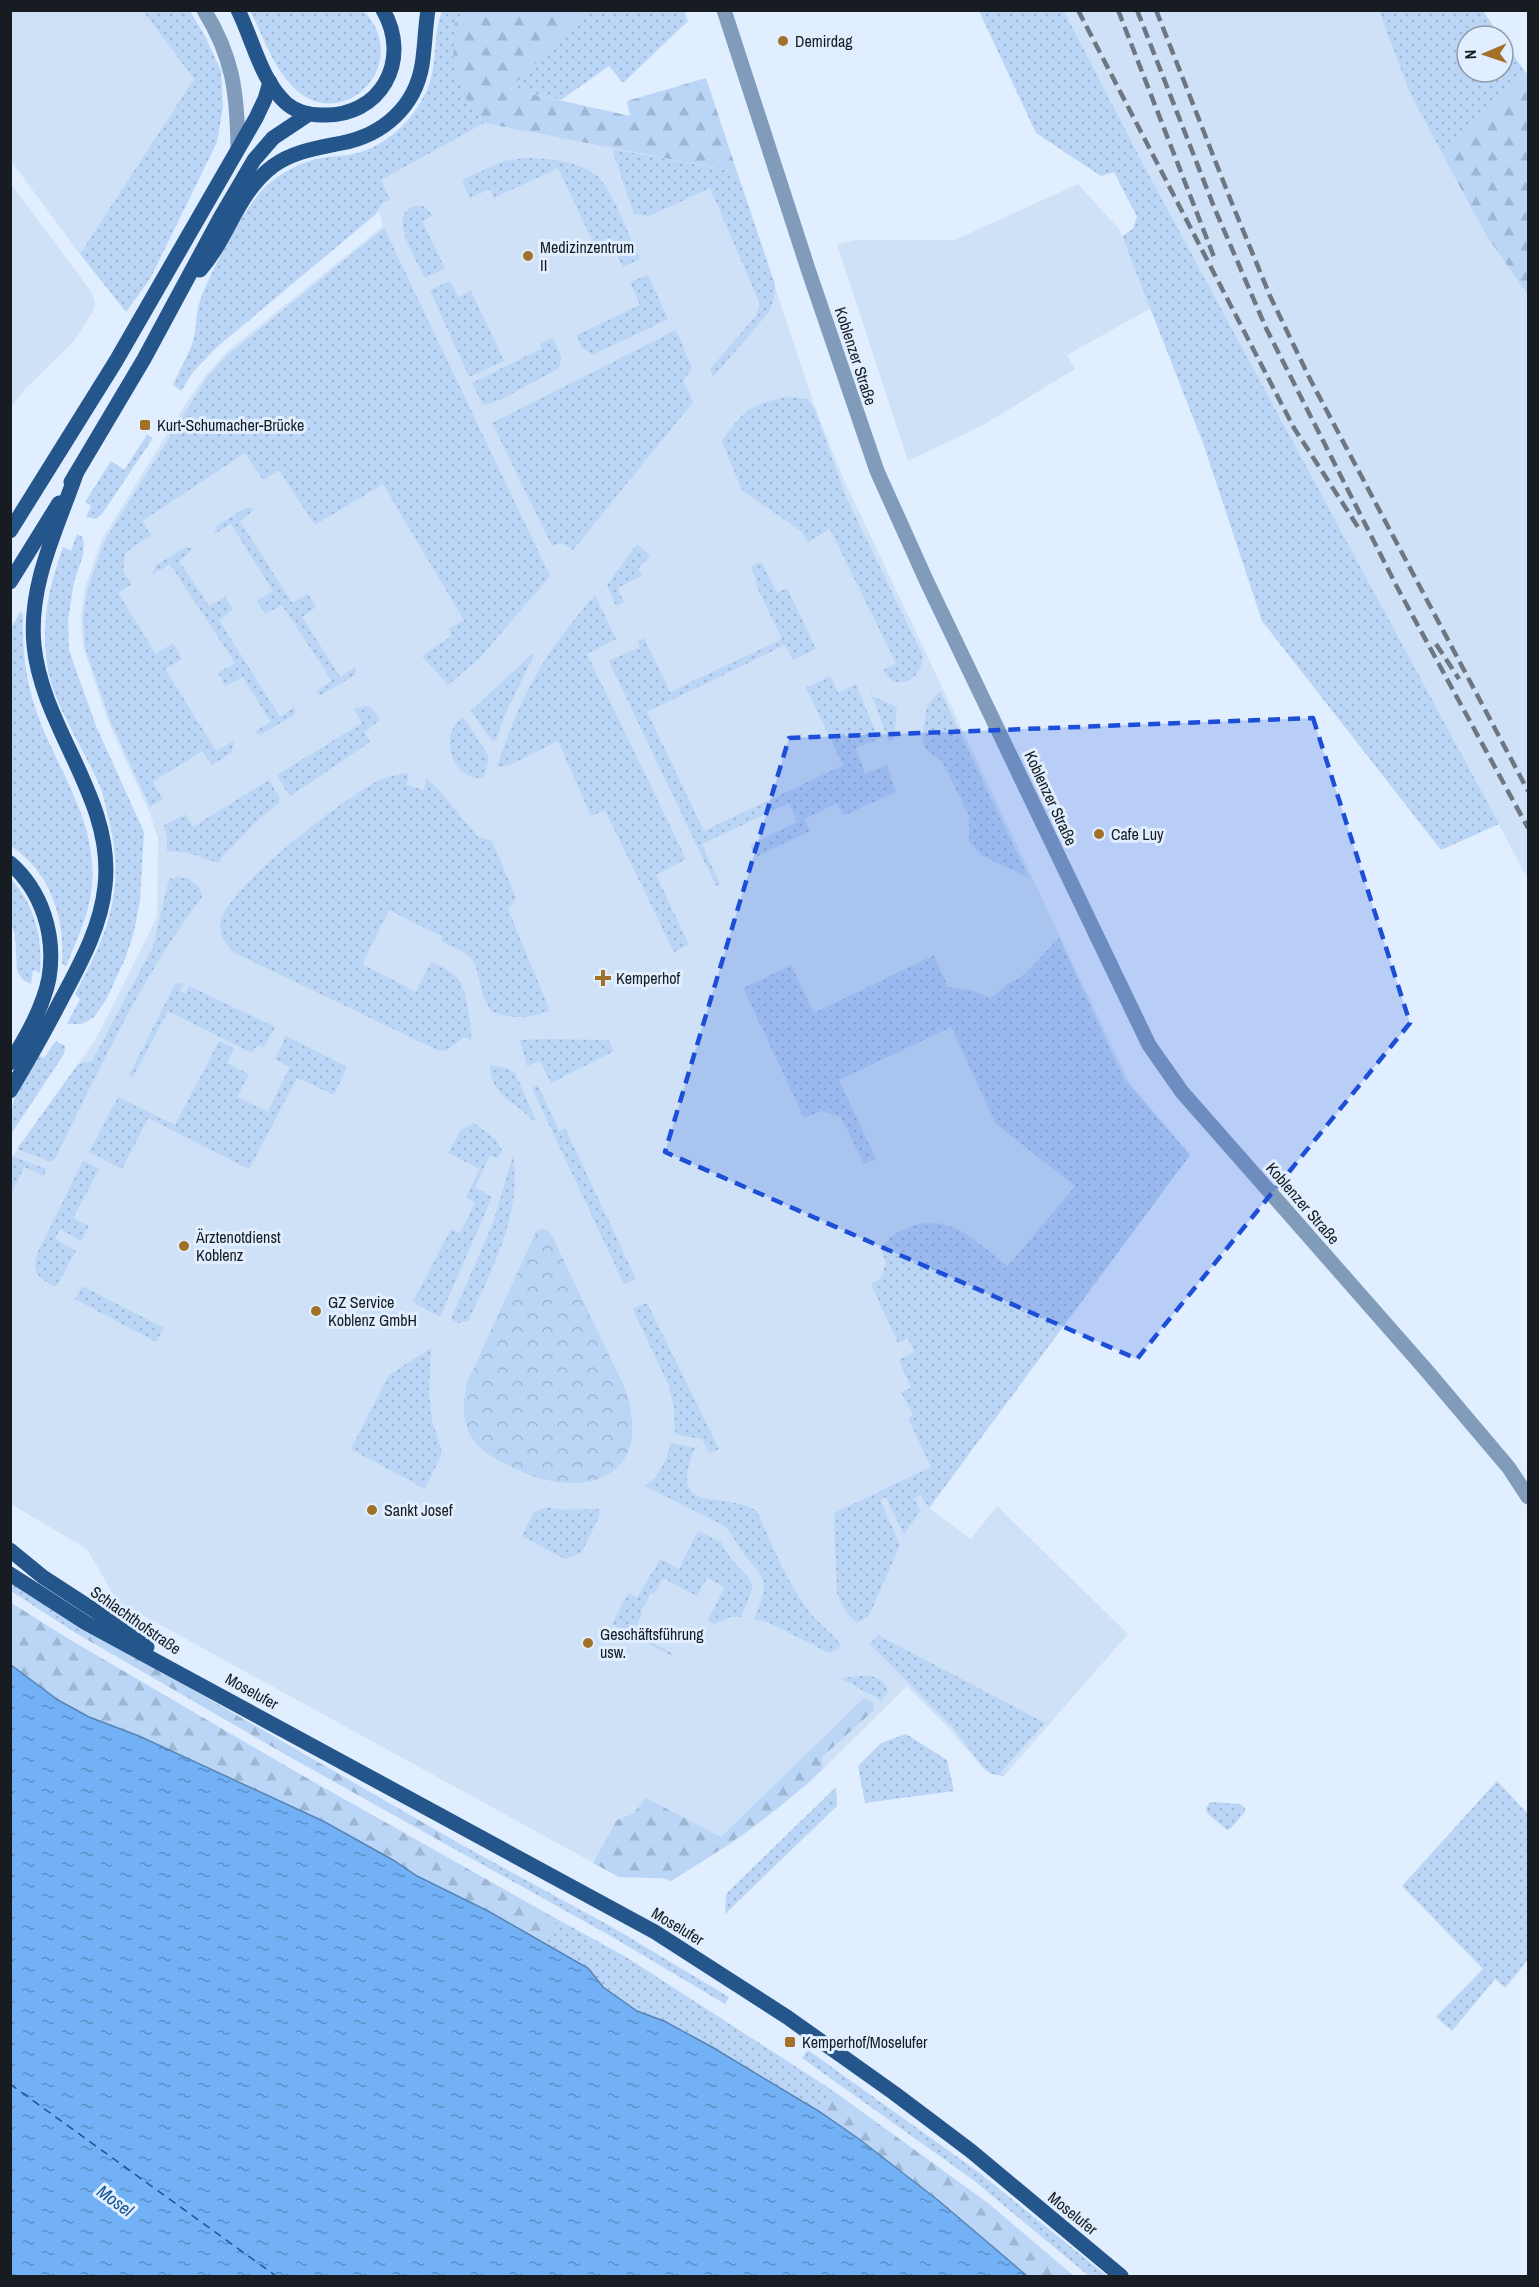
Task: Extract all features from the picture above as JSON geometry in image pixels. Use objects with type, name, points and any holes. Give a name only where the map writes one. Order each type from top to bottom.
[{"type":"main road","points":[[238,10],[270,81],[290,106],[309,114],[340,114],[361,107],[384,86],[393,66],[395,51],[391,27],[383,10]]},
{"type":"main road","points":[[391,27],[397,10]]},
{"type":"main road","points":[[182,290],[215,251],[238,205],[249,189],[272,167],[297,153],[366,136],[395,117],[414,92],[419,77],[428,10]]},
{"type":"main road","points":[[12,528],[116,361],[261,109],[270,81]]},
{"type":"main road","points":[[10,582],[76,474],[254,160],[273,138],[309,114]]},
{"type":"main road","points":[[10,1062],[28,1048],[65,993],[96,927],[106,884],[100,825],[43,692],[37,666],[33,620],[38,582],[76,474]]},
{"type":"main road","points":[[10,863],[22,873],[36,893],[46,919],[50,950],[46,989],[28,1048],[10,1091]]},
{"type":"main road","name":"Schlachthofstraße","points":[[10,1550],[43,1577],[123,1629],[176,1670]]},
{"type":"main road","name":"Schlachthofstraße","points":[[10,1574],[86,1623],[176,1670]]},
{"type":"main road","name":"Moselufer","points":[[176,1670],[655,1932],[788,2017],[971,2151],[1121,2277]]},
{"type":"street","points":[[204,10],[219,37],[233,74],[238,146]]},
{"type":"street","name":"Koblenzer Straße","points":[[724,10],[812,282],[877,471],[927,582],[1149,1045],[1182,1092],[1427,1371],[1509,1468],[1528,1497]]},
{"type":"highlighted area","points":[[1313,718],[1410,1023],[1137,1359],[665,1152],[789,738]]},
{"type":"shaded area","points":[[13,10],[143,11],[194,79],[80,254],[11,161],[10,12]]},
{"type":"shaded area","points":[[1064,11],[1379,11],[1410,93],[1486,235],[1528,295],[1528,879],[1143,164]]},
{"type":"shaded area","name":"Kemperhof","points":[[484,123],[737,172],[814,405],[844,480],[1129,1082],[1190,1155],[929,1508],[971,1539],[997,1506],[1128,1634],[1004,1776],[991,1774],[983,1768],[907,1686],[810,1782],[740,1838],[671,1881],[662,1878],[619,1877],[117,1601],[87,1549],[11,1504],[11,1159],[96,1039],[157,917],[158,838],[149,811],[108,721],[83,647],[81,617],[85,588],[102,539],[188,400],[206,375],[227,352],[383,226],[370,180]]},
{"type":"shaded area","points":[[11,184],[92,293],[95,303],[93,311],[74,341],[24,390],[11,407]]},
{"type":"shaded area","points":[[1078,184],[1119,229],[1151,308],[1067,355],[1075,369],[983,425],[908,461],[837,244],[857,240],[955,240]]},
{"type":"green space","points":[[143,11],[190,11],[205,36],[221,71],[223,107],[217,142],[150,279],[126,312],[80,254],[194,79]]},
{"type":"green space","points":[[250,11],[364,11],[377,32],[381,53],[376,72],[365,88],[349,99],[331,103],[311,100],[285,78],[268,50]]},
{"type":"green space","points":[[442,11],[464,11],[455,23],[468,103],[484,123],[381,180],[390,200],[383,202],[376,214],[217,347],[193,372],[181,391],[173,385],[192,344],[198,309],[204,291],[228,242],[248,209],[266,186],[292,168],[314,160],[362,152],[385,140],[405,123],[427,90]]},
{"type":"green space","points":[[464,11],[589,11],[509,89],[630,116],[627,101],[706,78],[737,172],[484,123],[468,103],[453,63],[455,23]]},
{"type":"green space","points":[[589,11],[684,11],[688,21],[623,83],[609,66],[561,100],[508,89]]},
{"type":"green space","points":[[979,11],[1064,11],[1143,164],[1499,824],[1441,850],[1262,621],[1203,443],[1122,236],[1133,229],[1137,217],[1114,172],[1101,176],[1036,133]]},
{"type":"green space","points":[[1379,11],[1483,11],[1492,24],[1455,24],[1455,84],[1515,84],[1515,58],[1527,74],[1444,157],[1410,93]]},
{"type":"green space","points":[[1527,74],[1528,295],[1486,235],[1444,157]]},
{"type":"green space","points":[[612,149],[737,172],[775,284],[775,294],[769,312],[713,377],[710,369],[756,316],[760,304],[710,188],[649,216],[634,214]]},
{"type":"green space","points":[[525,158],[572,164],[597,176],[615,203],[640,259],[623,267],[609,238],[594,244],[558,168],[494,198],[490,189],[470,198],[462,180],[504,161]]},
{"type":"green space","points":[[423,206],[433,215],[422,221],[445,269],[425,278],[410,250],[403,227],[403,218],[407,210]]},
{"type":"green space","points":[[384,228],[550,576],[478,660],[448,685],[422,656],[452,636],[449,629],[464,620],[383,484],[315,525],[279,470],[263,480],[245,453],[142,521],[151,535],[125,553],[123,572],[132,584],[118,593],[156,654],[173,643],[182,659],[165,669],[216,751],[234,741],[231,753],[212,765],[202,751],[153,782],[163,799],[150,807],[110,720],[85,647],[83,617],[88,588],[105,540],[208,376],[228,355]]},
{"type":"green space","points":[[648,275],[668,319],[592,355],[581,346],[577,335],[640,305],[630,282]]},
{"type":"green space","points":[[450,281],[458,297],[471,291],[504,361],[469,377],[430,290]]},
{"type":"green space","points":[[676,330],[692,368],[683,381],[693,402],[573,550],[562,543],[552,546],[492,423]]},
{"type":"green space","points":[[552,338],[560,353],[561,361],[558,369],[500,400],[483,405],[472,383],[541,349],[540,344]]},
{"type":"green space","points":[[789,397],[807,399],[815,410],[846,497],[922,654],[919,669],[909,680],[896,682],[889,678],[883,670],[896,663],[830,529],[808,542],[802,532],[742,490],[722,441],[742,415],[749,410],[765,402]]},
{"type":"green space","points":[[147,435],[153,438],[102,514],[96,519],[86,517],[91,506],[85,502],[111,461],[124,470]]},
{"type":"green space","points":[[247,507],[255,509],[240,521],[292,603],[308,594],[316,607],[302,617],[340,677],[356,667],[355,675],[321,695],[315,692],[332,681],[282,605],[265,614],[257,601],[273,591],[231,524],[214,534],[216,526]]},
{"type":"green space","points":[[77,534],[82,537],[84,543],[83,555],[74,582],[68,620],[69,650],[96,726],[144,832],[140,900],[134,932],[125,959],[106,1000],[94,1017],[82,1024],[67,1024],[80,999],[75,994],[105,931],[111,910],[116,868],[114,845],[102,793],[56,697],[49,674],[45,647],[50,590],[63,547],[71,551]]},
{"type":"green space","points":[[637,544],[650,555],[638,569],[642,576],[617,588],[624,602],[616,606],[607,585]]},
{"type":"green space","points":[[186,547],[194,549],[179,561],[209,606],[225,597],[233,609],[219,620],[280,717],[295,707],[294,715],[260,735],[254,732],[271,722],[243,677],[226,686],[218,673],[235,663],[170,564],[153,574],[155,566]]},
{"type":"green space","points":[[761,562],[777,593],[787,588],[816,649],[793,660],[785,645],[647,712],[704,831],[843,765],[806,688],[830,676],[838,693],[856,684],[878,739],[856,748],[865,774],[887,765],[896,792],[843,816],[837,803],[805,819],[810,831],[756,857],[750,845],[797,822],[789,803],[702,844],[720,884],[716,886],[609,661],[640,647],[638,641],[644,638],[670,692],[782,639],[755,583],[757,581],[751,567]]},
{"type":"green space","points":[[595,595],[616,639],[587,654],[686,859],[656,875],[689,945],[674,952],[605,810],[591,816],[558,741],[510,765],[497,767],[528,689],[560,638]]},
{"type":"green space","points":[[20,612],[23,614],[25,664],[33,701],[76,800],[90,845],[91,894],[84,922],[66,967],[62,963],[61,929],[52,897],[36,869],[11,846],[10,630]]},
{"type":"green space","points":[[532,654],[534,655],[506,712],[496,740],[492,741],[471,711]]},
{"type":"green space","points":[[869,688],[874,697],[897,707],[894,740],[889,741]]},
{"type":"green space","points":[[940,691],[1029,878],[981,855],[969,842],[969,816],[942,761],[926,750],[922,739],[927,706]]},
{"type":"green space","points":[[371,707],[380,720],[364,732],[370,742],[292,795],[287,793],[277,775],[362,723],[354,709]]},
{"type":"green space","points":[[463,717],[489,757],[483,778],[472,777],[463,772],[452,755],[451,734],[455,725]]},
{"type":"green space","points":[[409,773],[406,785],[424,790],[426,778],[478,837],[492,841],[516,898],[508,909],[550,1011],[521,1017],[506,1016],[491,1011],[483,996],[476,967],[471,958],[441,941],[443,937],[389,910],[362,964],[416,992],[431,962],[459,980],[466,1000],[471,1040],[464,1037],[446,1051],[435,1049],[233,952],[220,929],[221,920],[229,905],[267,864],[292,842],[366,788],[382,779]]},
{"type":"green space","points":[[269,780],[279,797],[279,803],[260,818],[222,857],[219,863],[185,852],[167,851],[167,836],[163,826],[185,814],[193,827]]},
{"type":"green space","points":[[178,877],[189,879],[200,888],[202,897],[159,959],[140,992],[54,1160],[51,1162],[17,1149],[78,1064],[92,1061],[153,947],[168,883],[170,879]]},
{"type":"green space","points":[[11,879],[26,900],[36,923],[41,960],[40,973],[33,970],[31,984],[23,980],[17,971],[15,935],[11,923]]},
{"type":"green space","points":[[1059,938],[1124,1079],[1190,1155],[929,1508],[921,1495],[914,1498],[920,1511],[904,1535],[886,1497],[880,1500],[900,1545],[869,1616],[857,1623],[846,1612],[837,1594],[834,1513],[931,1467],[908,1418],[913,1415],[901,1392],[911,1388],[899,1360],[914,1352],[908,1338],[898,1343],[871,1284],[880,1279],[886,1264],[882,1252],[884,1247],[894,1234],[902,1230],[922,1224],[936,1223],[962,1232],[1008,1266],[1075,1186],[996,1124],[951,1027],[839,1080],[876,1159],[864,1164],[841,1117],[822,1111],[804,1118],[743,988],[791,965],[814,1013],[934,955],[948,987],[971,990],[991,998],[1006,985],[1024,975]]},
{"type":"green space","points":[[184,983],[180,991],[186,993],[189,986],[275,1027],[264,1047],[257,1045],[252,1053],[168,1011],[133,1077],[129,1075],[175,984]]},
{"type":"green space","points":[[286,1036],[347,1067],[334,1095],[297,1078],[249,1169],[148,1118],[122,1169],[89,1152],[118,1097],[175,1125],[219,1041],[234,1049],[227,1063],[249,1074],[237,1097],[268,1112],[290,1067],[275,1059]]},
{"type":"green space","points":[[520,1040],[608,1040],[614,1051],[551,1083],[540,1061],[527,1066]]},
{"type":"green space","points":[[56,1041],[65,1046],[64,1054],[11,1134],[12,1110],[16,1092],[36,1054],[44,1058]]},
{"type":"green space","points":[[490,1065],[515,1073],[536,1120],[533,1121],[499,1091],[494,1084]]},
{"type":"green space","points":[[538,1085],[559,1131],[565,1128],[636,1279],[624,1284],[532,1088]]},
{"type":"green space","points":[[474,1123],[496,1140],[502,1150],[498,1159],[490,1155],[475,1187],[492,1197],[440,1317],[413,1302],[451,1229],[460,1233],[475,1203],[466,1197],[480,1169],[448,1153],[461,1130]]},
{"type":"green space","points":[[12,1156],[46,1169],[44,1176],[24,1167],[11,1194]]},
{"type":"green space","points":[[513,1156],[515,1177],[513,1197],[504,1238],[468,1321],[458,1323],[451,1319],[493,1223]]},
{"type":"green space","points":[[83,1161],[99,1169],[73,1218],[89,1226],[81,1241],[60,1229],[55,1239],[76,1251],[56,1287],[38,1275],[35,1261]]},
{"type":"green space","points":[[545,1229],[551,1234],[622,1382],[631,1415],[631,1441],[623,1461],[608,1475],[587,1482],[563,1483],[536,1477],[508,1465],[477,1445],[465,1420],[464,1398],[467,1383],[536,1232]]},
{"type":"green space","points":[[82,1286],[164,1328],[156,1342],[75,1299]]},
{"type":"green space","points":[[647,1303],[719,1449],[709,1453],[702,1439],[675,1434],[674,1408],[669,1386],[633,1309]]},
{"type":"green space","points":[[431,1348],[429,1394],[432,1420],[442,1453],[425,1489],[351,1449],[389,1375]]},
{"type":"green space","points":[[671,1443],[695,1448],[688,1470],[688,1484],[693,1493],[702,1498],[743,1505],[757,1511],[800,1599],[840,1644],[839,1649],[829,1653],[770,1623],[754,1619],[762,1599],[764,1585],[758,1572],[726,1527],[645,1486],[662,1467]]},
{"type":"green space","points":[[548,1507],[562,1510],[600,1509],[599,1517],[581,1553],[565,1559],[522,1536],[534,1512]]},
{"type":"green space","points":[[698,1531],[721,1542],[731,1559],[749,1578],[753,1587],[741,1617],[730,1617],[714,1624],[708,1620],[725,1587],[707,1578],[697,1596],[663,1578],[654,1594],[651,1593],[633,1632],[673,1654],[672,1656],[612,1624],[628,1593],[637,1598],[660,1559],[679,1569]]},
{"type":"green space","points":[[10,1580],[79,1624],[74,1632],[11,1591]]},
{"type":"green space","points":[[10,1602],[67,1638],[305,1777],[557,1919],[544,1943],[488,1911],[417,1876],[323,1821],[139,1736],[89,1717],[58,1700],[11,1665]]},
{"type":"green space","points":[[79,1624],[462,1845],[458,1851],[281,1752],[74,1632]]},
{"type":"green space","points":[[878,1635],[1045,1723],[1001,1772],[1004,1776],[992,1774],[983,1767],[953,1728],[870,1644]]},
{"type":"green space","points":[[859,1676],[881,1680],[888,1692],[881,1700],[840,1678]]},
{"type":"green space","points":[[864,1698],[874,1703],[874,1710],[822,1757],[823,1768],[788,1800],[750,1829],[671,1881],[662,1878],[619,1877],[593,1863],[617,1820],[633,1814],[646,1798],[721,1837]]},
{"type":"green space","points":[[906,1734],[947,1760],[954,1791],[865,1803],[858,1766],[881,1743]]},
{"type":"green space","points":[[1497,1781],[1528,1814],[1528,1960],[1505,1988],[1495,1979],[1452,2031],[1436,2017],[1483,1969],[1402,1886]]},
{"type":"green space","points":[[836,1787],[837,1806],[725,1914],[726,1894]]},
{"type":"green space","points":[[1210,1802],[1240,1804],[1245,1808],[1245,1812],[1227,1830],[1207,1813],[1206,1808]]},
{"type":"green space","points":[[462,1845],[612,1927],[729,1997],[725,2004],[609,1935],[458,1851]]},
{"type":"green space","points":[[557,1919],[626,1957],[832,2090],[820,2112],[712,2047],[664,2021],[637,2011],[603,1987],[588,1968],[544,1943]]},
{"type":"green space","points":[[808,2050],[977,2171],[1107,2276],[1089,2276],[972,2179],[802,2058]]},
{"type":"green space","points":[[832,2090],[988,2203],[1074,2276],[1027,2276],[900,2171],[820,2112]]},
{"type":"water","name":"Mosel","points":[[11,1665],[58,1700],[89,1717],[139,1736],[323,1821],[417,1876],[488,1911],[588,1968],[603,1987],[637,2011],[664,2021],[712,2047],[820,2112],[859,2139],[939,2201],[1027,2276],[11,2276]]},
{"type":"ferry route","points":[[10,2084],[276,2276]]},
{"type":"railway","points":[[1078,10],[1294,428],[1358,527]]},
{"type":"railway","points":[[1118,10],[1214,257]]},
{"type":"railway","points":[[1137,10],[1214,207],[1266,328],[1397,587],[1528,828]]},
{"type":"railway","points":[[1156,10],[1270,296],[1311,381],[1528,791]]},
{"type":"railway","points":[[1436,644],[1459,679]]},
{"type":"place","name":"Demirdag","points":[[783,41]]},
{"type":"place","name":"Medizinzentrum II","points":[[528,256]]},
{"type":"place","name":"Kurt-Schumacher-Brücke","points":[[145,425]]},
{"type":"place","name":"Cafe Luy","points":[[1099,834]]},
{"type":"place","name":"Kemperhof","points":[[603,978]]},
{"type":"place","name":"Ärztenotdienst Koblenz","points":[[184,1246]]},
{"type":"place","name":"GZ Service Koblenz GmbH","points":[[316,1311]]},
{"type":"place","name":"Sankt Josef","points":[[372,1510]]},
{"type":"place","name":"Geschäftsführung usw.","points":[[588,1643]]},
{"type":"place","name":"Kemperhof/Moselufer","points":[[790,2042]]}]
